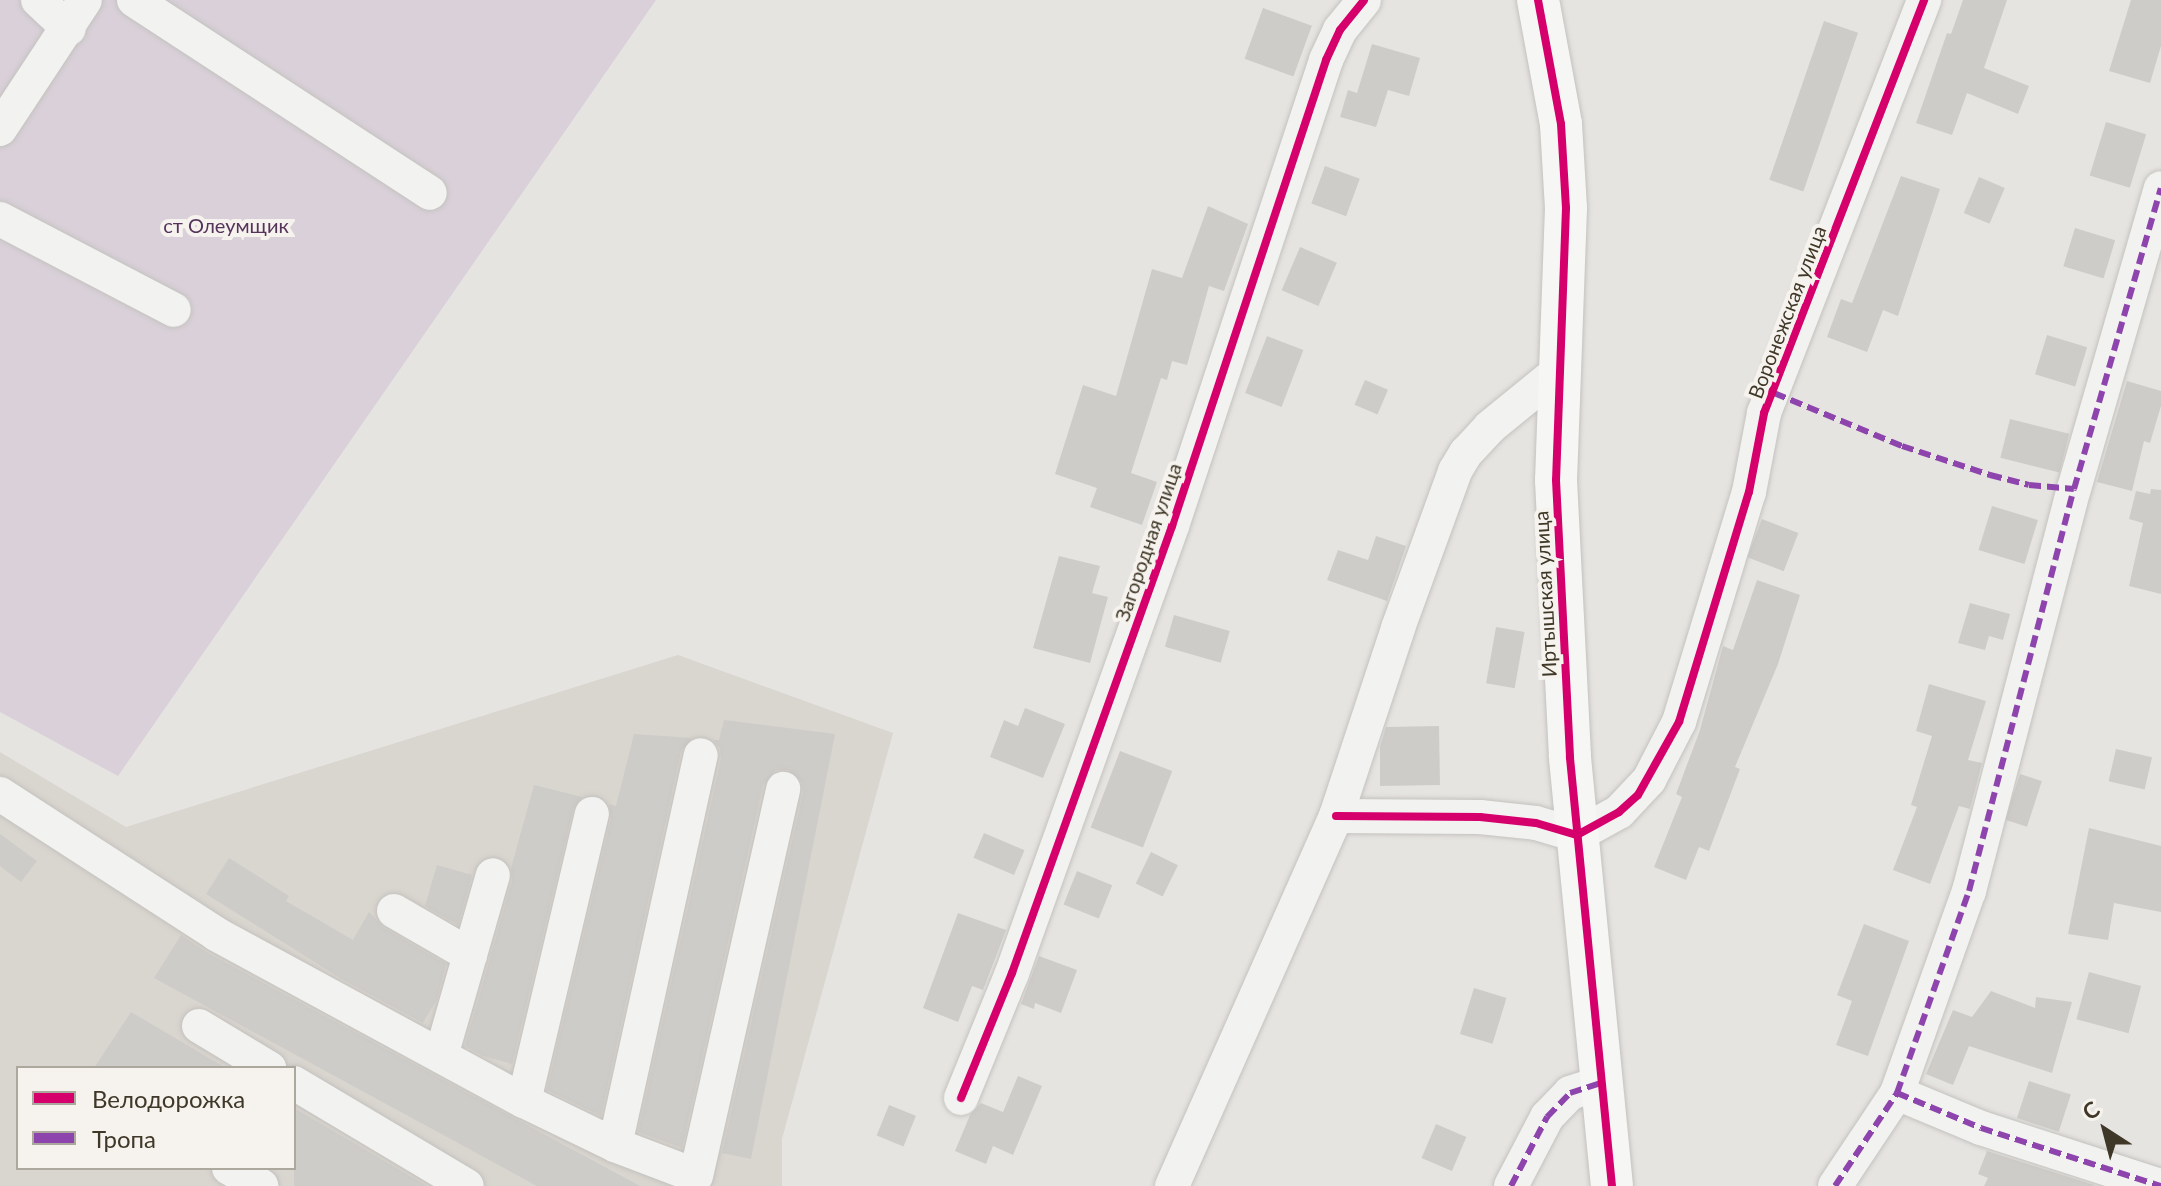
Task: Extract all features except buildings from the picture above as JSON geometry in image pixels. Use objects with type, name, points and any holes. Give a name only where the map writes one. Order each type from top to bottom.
[{"type":"main road","name":"Иртышская улица","points":[[1538,0],[1561,124],[1566,208],[1558,555],[1577,835],[1612,1186]]},
{"type":"street","points":[[38,0],[69,29]]},
{"type":"street","points":[[0,129],[69,29],[85,0]]},
{"type":"street","points":[[134,0],[430,193]]},
{"type":"street","name":"Загородная улица","points":[[961,1098],[1012,973],[1172,526],[1326,60],[1340,30],[1364,0]]},
{"type":"street","name":"Воронежская улица","points":[[1577,835],[1619,812],[1638,795],[1679,722],[1749,492],[1764,413],[1924,0]]},
{"type":"street","points":[[1835,1186],[1897,1093],[1969,891],[2074,489],[2161,188]]},
{"type":"street","points":[[0,219],[174,310]]},
{"type":"street","points":[[1172,1186],[1336,816],[1398,628],[1455,471],[1466,453],[1490,427],[1560,370]]},
{"type":"street","points":[[615,1145],[701,755]]},
{"type":"street","points":[[0,794],[216,934],[524,1101],[693,1180],[783,789]]},
{"type":"street","points":[[524,1101],[592,814]]},
{"type":"street","points":[[1336,816],[1480,817],[1536,823],[1577,835]]},
{"type":"street","points":[[441,1056],[493,875]]},
{"type":"street","points":[[394,911],[470,955]]},
{"type":"street","points":[[199,1026],[266,1066]]},
{"type":"street","points":[[1511,1186],[1547,1117],[1570,1093],[1600,1083]]},
{"type":"street","points":[[296,1084],[467,1186]]},
{"type":"street","points":[[1897,1093],[1981,1128],[2161,1186]]},
{"type":"street","points":[[233,1170],[261,1186]]},
{"type":"shaded area","points":[[678,655],[893,733],[782,1139],[782,1186],[0,1186],[0,752],[126,827]]},
{"type":"green space","name":"ст Олеумщик","points":[[0,0],[656,0],[118,776],[0,712]]},
{"type":"marked path","points":[[1835,1186],[1897,1093],[1969,891],[2074,489],[2161,188]]},
{"type":"marked path","points":[[1774,393],[1902,446],[1990,475],[2029,485],[2074,489]]},
{"type":"marked path","points":[[1511,1186],[1547,1117],[1570,1093],[1600,1083]]},
{"type":"marked path","points":[[1897,1093],[1981,1128],[2161,1186]]},
{"type":"cycle path","points":[[961,1098],[1012,973],[1172,526],[1326,60],[1340,30],[1364,0]]},
{"type":"cycle path","points":[[1538,0],[1561,124],[1566,208],[1556,480],[1570,758],[1612,1186]]},
{"type":"cycle path","points":[[1577,835],[1619,812],[1638,795],[1679,722],[1749,492],[1764,413],[1924,0]]},
{"type":"cycle path","points":[[1336,816],[1480,817],[1536,823],[1577,835]]}]
